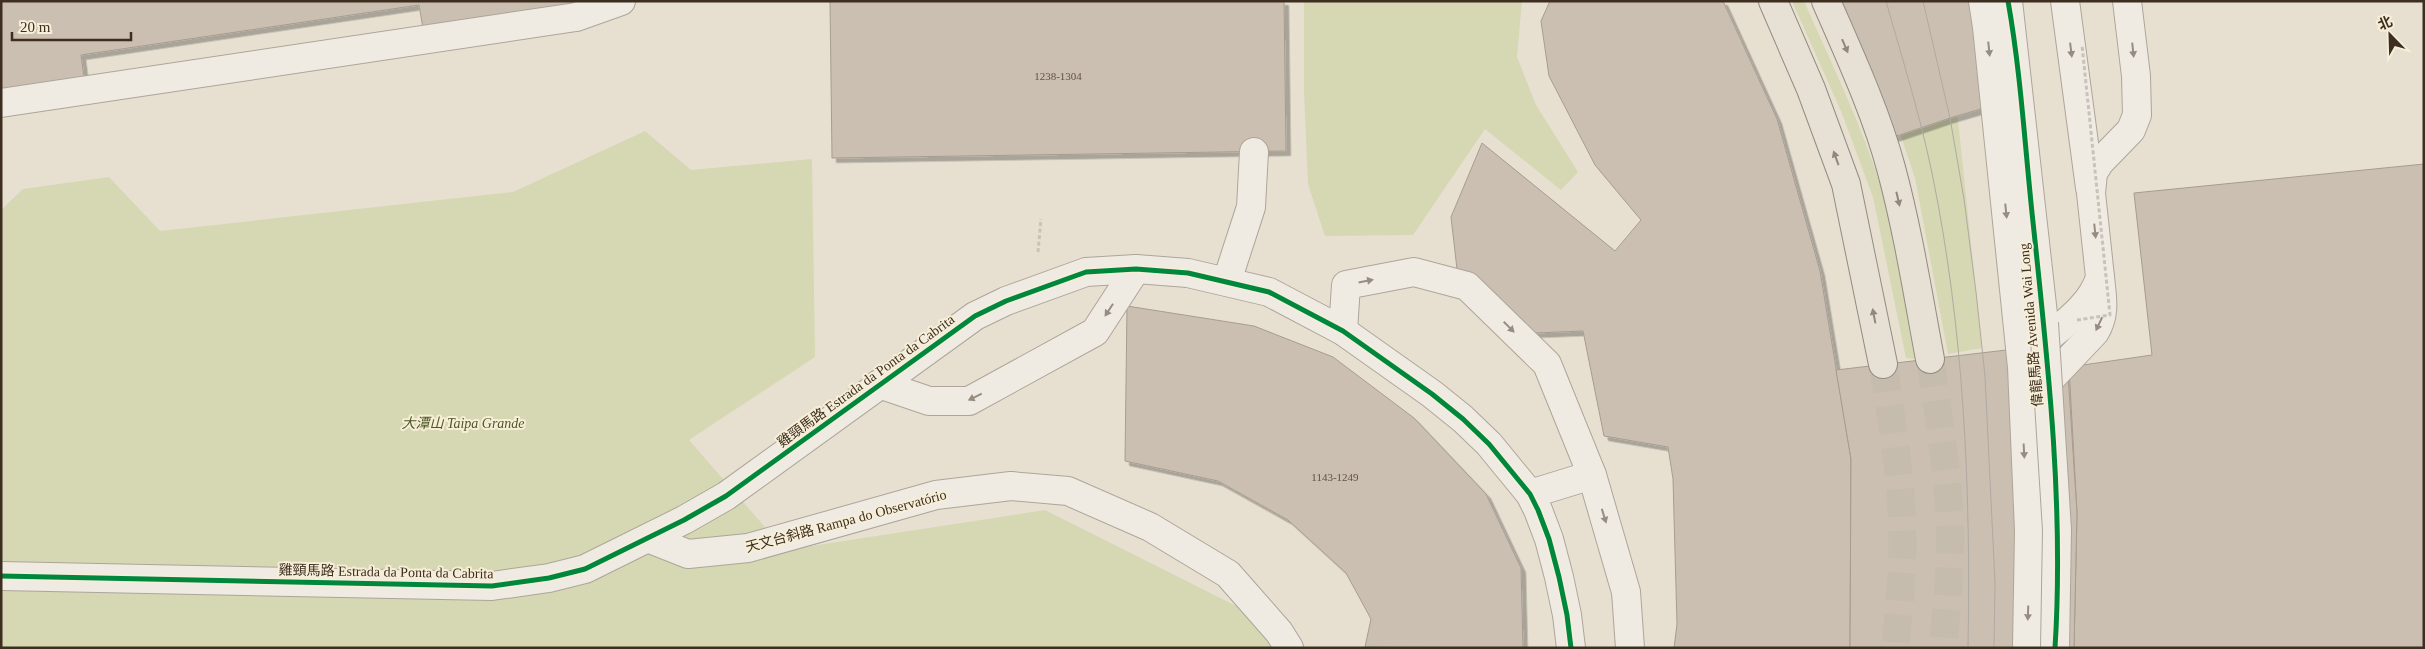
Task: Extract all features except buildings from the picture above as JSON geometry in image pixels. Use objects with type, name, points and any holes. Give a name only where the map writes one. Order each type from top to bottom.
[{"type":"main road","points":[[1773,1],[1811,89],[1846,184],[1883,364]]},
{"type":"main road","points":[[1826,1],[1855,69],[1891,167],[1911,255],[1930,359]]},
{"type":"street","points":[[1,103],[576,17],[621,1]]},
{"type":"street","points":[[2023,418],[2040,388],[2095,332],[2101,323],[2103,312],[2091,192],[2065,1]]},
{"type":"street","points":[[2091,192],[2094,173],[2100,162],[2132,130],[2137,115],[2136,76],[2127,1]]},
{"type":"street","name":"偉龍馬路 Avenida Wai Long","points":[[1990,2],[2022,367],[2029,530],[2027,648]]},
{"type":"street","name":"偉龍馬路 Avenida Wai Long","points":[[1990,2],[2043,313],[2053,443],[2057,530],[2055,648]]},
{"type":"street","points":[[1227,281],[1251,207],[1254,152]]},
{"type":"street","points":[[879,384],[929,401],[969,401],[1095,332],[1136,269]]},
{"type":"street","name":"雞頸馬路 Estrada da Ponta da Cabrita","points":[[1,576],[492,586],[549,578],[585,569],[650,539],[726,496],[975,316],[1006,300],[1086,272],[1136,269],[1188,273],[1269,292],[1343,331],[1463,418],[1489,444],[1530,494],[1549,539],[1557,567],[1568,615],[1571,648]]},
{"type":"street","points":[[1343,331],[1346,285],[1414,272],[1467,286],[1547,364],[1592,476],[1626,592],[1630,648]]},
{"type":"street","points":[[2022,367],[2028,356],[2090,297],[2097,288],[2100,277]]},
{"type":"street","points":[[1530,494],[1592,476]]},
{"type":"street","name":"天文台斜路 Rampa do Observatório","points":[[650,539],[688,554],[739,548],[936,495],[1011,486],[1068,491],[1150,527],[1228,574],[1279,632],[1289,648]]},
{"type":"path","points":[[2082,45],[2110,315],[2083,319]]},
{"type":"path","points":[[1038,249],[1041,219]]},
{"type":"green space","points":[[1304,1],[1522,1],[1517,57],[1536,105],[1578,172],[1561,190],[1485,129],[1413,235],[1325,236],[1308,184],[1304,92]]},
{"type":"green space","points":[[1792,1],[1804,1],[1846,96],[1875,169],[1894,234],[1916,359],[1906,358],[1873,197],[1841,111]]},
{"type":"green space","points":[[1949,35],[1982,348],[1948,354],[1915,178],[1876,61]]},
{"type":"green space","name":"大潭山 Taipa Grande","points":[[645,131],[691,170],[812,159],[815,357],[689,440],[785,550],[1045,510],[1266,621],[1277,648],[1,648],[1,210],[23,189],[109,177],[160,231],[513,192]]},
{"type":"tunnel","points":[[1930,359],[1945,463],[1950,526],[1949,572],[1943,648]]},
{"type":"tunnel","points":[[1883,364],[1895,445],[1901,506],[1902,572],[1895,648]]},
{"type":"tram line","points":[[1886,1],[1927,151],[1943,231],[1952,290],[1963,409],[1966,469],[1969,589],[1968,648]]},
{"type":"tram line","points":[[1923,1],[1950,118],[1964,199],[1976,292],[1985,376],[1995,583],[1994,648]]},
{"type":"cycle path","points":[[2008,1],[2020,84],[2053,435],[2057,541],[2055,648]]},
{"type":"cycle path","points":[[1,576],[492,586],[549,578],[585,569],[684,520],[726,496],[975,316],[1006,301],[1086,272],[1136,269],[1188,273],[1269,292],[1343,331],[1432,394],[1463,419],[1489,444],[1530,494],[1538,510],[1549,539],[1559,577],[1567,615],[1571,648]]}]
